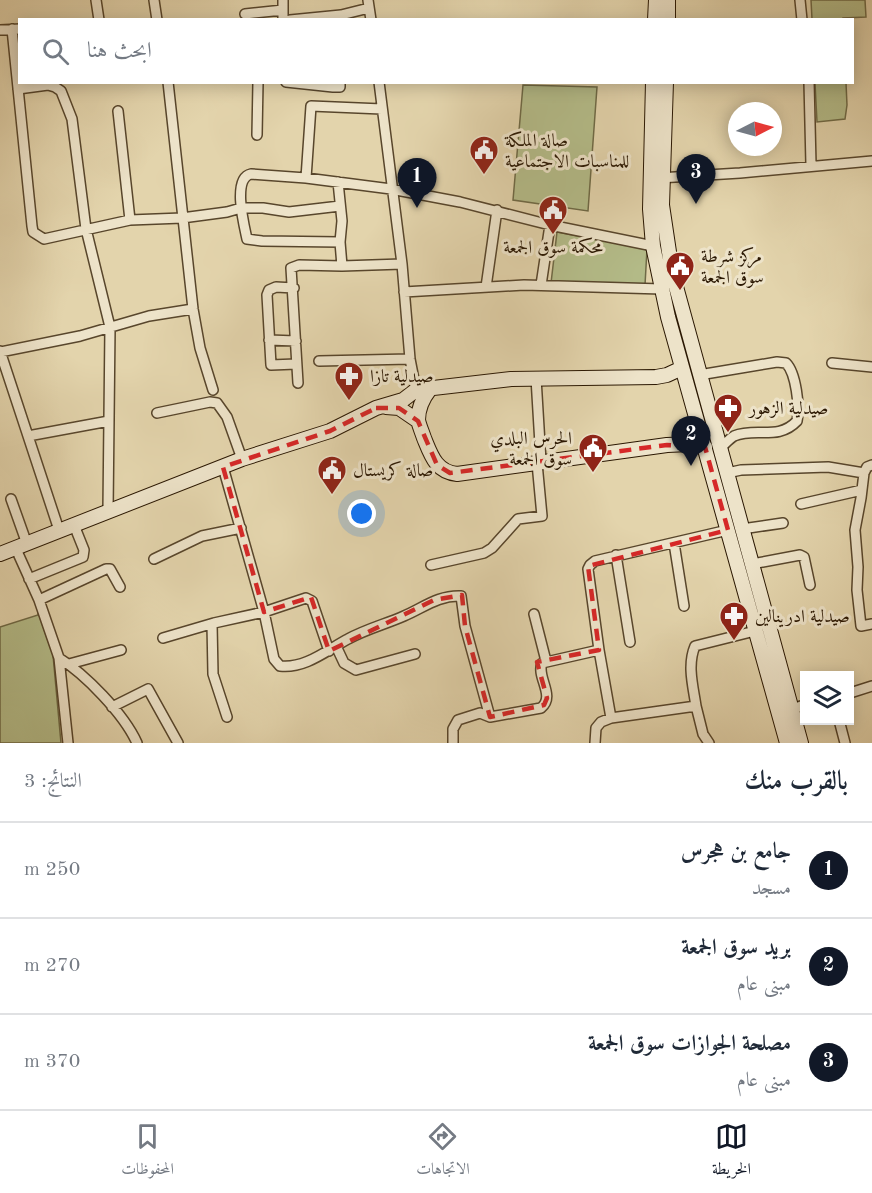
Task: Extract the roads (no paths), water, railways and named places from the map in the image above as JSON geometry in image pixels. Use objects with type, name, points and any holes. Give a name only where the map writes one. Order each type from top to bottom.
[{"type":"main road","points":[[655,18],[656,0]]},
{"type":"main road","points":[[668,0],[668,18]]},
{"type":"main road","points":[[653,84],[656,178],[672,272],[699,375],[712,448],[727,473],[728,504]]},
{"type":"main road","points":[[666,84],[656,178],[653,246],[682,368],[712,448],[735,530],[755,631],[792,709],[787,743]]},
{"type":"main road","points":[[0,554],[242,459],[330,431],[376,408],[403,400],[423,390],[511,379],[649,378],[667,375],[682,368]]},
{"type":"main road","points":[[423,390],[424,397],[418,421],[437,465],[450,473],[667,445],[689,444],[712,448]]},
{"type":"main road","points":[[376,408],[392,406],[399,408],[418,421]]},
{"type":"main road","points":[[735,530],[752,564],[801,743]]},
{"type":"street","points":[[96,0],[99,18]]},
{"type":"street","points":[[154,0],[157,18]]},
{"type":"street","points":[[800,0],[802,18]]},
{"type":"street","points":[[310,18],[341,15],[369,4]]},
{"type":"street","points":[[245,14],[259,16],[283,10]]},
{"type":"street","points":[[0,30],[16,29],[18,89],[33,232],[44,239],[130,220],[182,218],[242,208],[289,212],[340,206]]},
{"type":"street","points":[[168,84],[193,309],[200,348],[213,390]]},
{"type":"street","points":[[257,135],[258,84]]},
{"type":"street","points":[[297,84],[314,87],[340,87],[340,84]]},
{"type":"street","points":[[379,84],[402,264],[410,359],[423,390]]},
{"type":"street","points":[[809,84],[811,165]]},
{"type":"street","points":[[18,89],[48,85],[55,87],[61,92],[68,105],[72,119],[86,229],[110,327],[108,511]]},
{"type":"street","points":[[306,178],[314,87]]},
{"type":"street","points":[[311,106],[382,109]]},
{"type":"street","points":[[118,111],[130,220]]},
{"type":"street","points":[[656,178],[872,161]]},
{"type":"street","points":[[340,242],[262,242],[247,238],[240,186],[246,175],[306,178],[392,189],[497,210],[549,225],[653,246]]},
{"type":"street","points":[[338,182],[342,221],[340,242],[342,266]]},
{"type":"street","points":[[486,287],[497,210]]},
{"type":"street","points":[[541,285],[549,225]]},
{"type":"street","points":[[298,383],[294,288],[290,272],[295,265],[402,264]]},
{"type":"street","points":[[405,292],[541,285],[663,289]]},
{"type":"street","points":[[294,288],[276,287],[269,290],[267,296],[271,365],[296,364]]},
{"type":"street","points":[[59,530],[0,352],[80,336],[149,316],[193,309]]},
{"type":"street","points":[[269,340],[296,341]]},
{"type":"street","points":[[319,362],[410,359]]},
{"type":"street","points":[[699,375],[777,362],[786,363],[792,370],[798,404],[797,421],[791,428],[784,432],[732,437],[712,448]]},
{"type":"street","points":[[832,363],[872,367]]},
{"type":"street","points":[[431,565],[484,553],[492,548],[518,519],[542,516],[536,378]]},
{"type":"street","points":[[156,413],[210,402],[216,403],[227,417],[242,459]]},
{"type":"street","points":[[28,436],[109,421]]},
{"type":"street","points":[[872,465],[867,467],[864,473],[855,530],[861,626],[872,624]]},
{"type":"street","points":[[223,467],[264,612],[274,659],[279,666],[289,666],[320,657],[358,634],[405,616],[434,600],[461,596],[465,626],[490,717]]},
{"type":"street","points":[[727,473],[741,470],[828,467],[864,473]]},
{"type":"street","points":[[801,504],[862,490]]},
{"type":"street","points":[[11,499],[28,579],[39,600],[59,658],[68,743]]},
{"type":"street","points":[[611,718],[599,650],[588,569],[590,565],[616,555],[735,530],[783,523]]},
{"type":"street","points":[[28,579],[83,557],[84,550],[74,525]]},
{"type":"street","points":[[154,559],[202,536],[241,528]]},
{"type":"street","points":[[674,543],[684,606]]},
{"type":"street","points":[[616,555],[630,642]]},
{"type":"street","points":[[752,564],[802,555],[810,585]]},
{"type":"street","points":[[39,600],[106,569],[114,573],[120,587]]},
{"type":"street","points":[[163,638],[310,598],[332,648],[344,663],[356,670],[415,654]]},
{"type":"street","points":[[534,614],[546,661]]},
{"type":"street","points":[[212,624],[213,674],[227,717]]},
{"type":"street","points":[[709,743],[703,734],[690,670],[694,646],[755,631]]},
{"type":"street","points":[[69,664],[121,650]]},
{"type":"street","points":[[453,743],[453,726],[458,720],[480,713],[490,717],[544,705],[547,698],[540,666],[546,661],[599,650]]},
{"type":"street","points":[[59,658],[69,664],[112,706],[122,717],[137,743]]},
{"type":"street","points":[[854,691],[872,686]]},
{"type":"street","points":[[112,706],[148,688],[178,743]]},
{"type":"street","points":[[595,743],[598,724],[611,718],[696,706]]},
{"type":"street","points":[[840,725],[845,743]]},
{"type":"place","name":"صالة الملكة للمناسبات الاجتماعية","points":[[484,176]]},
{"type":"place","name":"مصلحة الجوازات سوق الجمعة","points":[[696,204]]},
{"type":"place","name":"جامع بن هجرس","points":[[417,208]]},
{"type":"place","name":"محكمة سوق الجمعة","points":[[553,236]]},
{"type":"place","name":"مركز شرطة سوق الجمعة","points":[[680,292]]},
{"type":"place","name":"صيدلية تازا","points":[[349,402]]},
{"type":"place","name":"صيدلية الزهور","points":[[728,434]]},
{"type":"place","name":"بريد سوق الجمعة","points":[[691,466]]},
{"type":"place","name":"الحرس البلدي سوق الجمعة","points":[[593,474]]},
{"type":"place","name":"صالة كريستال","points":[[332,496]]},
{"type":"place","name":"صيدلية ادرينالين","points":[[734,642]]}]
